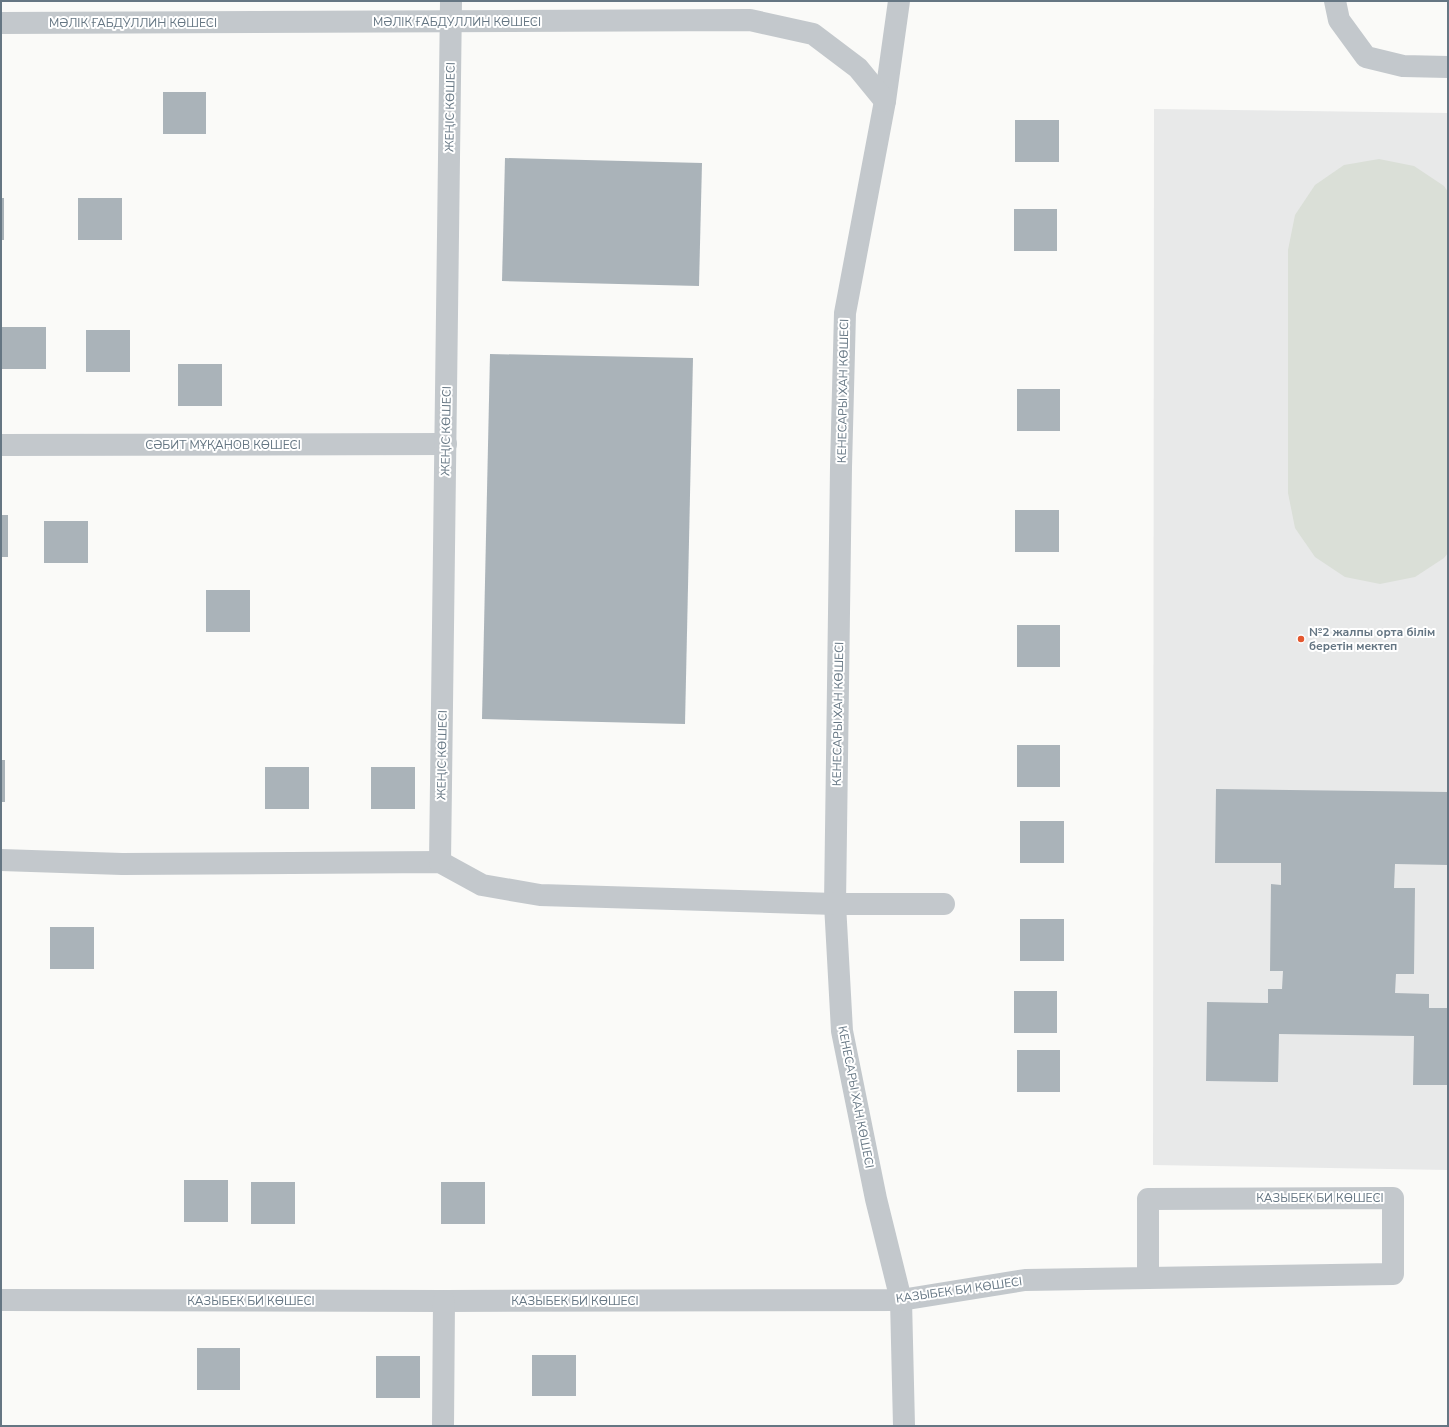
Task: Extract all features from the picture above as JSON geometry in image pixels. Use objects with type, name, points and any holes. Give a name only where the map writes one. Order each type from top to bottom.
[{"type":"street","name":"КЕНЕСАРЫ ХАН КӨШЕСІ","points":[[899,1],[885,101],[845,313],[841,467],[836,904],[842,1031],[876,1199],[901,1300],[904,1426]]},
{"type":"street","points":[[1335,1],[1339,20],[1366,57],[1403,66],[1448,67]]},
{"type":"street","name":"МӘЛІК ҒАБДУЛЛИН КӨШЕСІ","points":[[1,23],[451,12],[750,20],[813,34],[858,68],[885,101]]},
{"type":"street","name":"ЖЕҢІС КӨШЕСІ","points":[[440,862],[451,12]]},
{"type":"street","name":"СӘБИТ МҰҚАНОВ КӨШЕСІ","points":[[1,445],[446,444]]},
{"type":"street","points":[[1,860],[122,864],[440,862],[482,885],[540,895],[836,904],[944,904]]},
{"type":"street","name":"КАЗЫБЕК БИ КӨШЕСІ","points":[[1,1300],[901,1300],[1025,1280],[1148,1278],[1393,1274],[1393,1198],[1148,1199],[1148,1278]]},
{"type":"street","points":[[443,1426],[444,1301]]},
{"type":"shaded area","name":"№2 жалпы орта білім беретін мектеп","points":[[1154,109],[1448,113],[1448,1170],[1153,1165]]},
{"type":"shaded area","points":[[1379,159],[1414,166],[1444,186],[1448,192],[1448,553],[1444,558],[1415,577],[1380,584],[1345,577],[1315,557],[1295,528],[1288,493],[1288,250],[1295,215],[1315,185],[1344,165]]},
{"type":"building","points":[[163,92],[206,92],[206,134],[163,134]]},
{"type":"building","points":[[1015,120],[1059,120],[1059,162],[1015,162]]},
{"type":"building","points":[[505,158],[702,163],[699,286],[502,281]]},
{"type":"building","points":[[1,198],[4,198],[4,240],[1,240]]},
{"type":"building","points":[[78,198],[122,198],[122,240],[78,240]]},
{"type":"building","points":[[1014,209],[1057,209],[1057,251],[1014,251]]},
{"type":"building","points":[[2,327],[46,327],[46,369],[2,369]]},
{"type":"building","points":[[86,330],[130,330],[130,372],[86,372]]},
{"type":"building","points":[[490,354],[693,358],[685,724],[482,719]]},
{"type":"building","points":[[178,364],[222,364],[222,406],[178,406]]},
{"type":"building","points":[[1017,389],[1060,389],[1060,431],[1017,431]]},
{"type":"building","points":[[1015,510],[1059,510],[1059,552],[1015,552]]},
{"type":"building","points":[[1,515],[8,515],[8,557],[1,557]]},
{"type":"building","points":[[44,521],[88,521],[88,563],[44,563]]},
{"type":"building","points":[[206,590],[250,590],[250,632],[206,632]]},
{"type":"building","points":[[1017,625],[1060,625],[1060,667],[1017,667]]},
{"type":"building","points":[[1017,745],[1060,745],[1060,787],[1017,787]]},
{"type":"building","points":[[1,760],[5,760],[5,802],[1,802]]},
{"type":"building","points":[[265,767],[309,767],[309,809],[265,809]]},
{"type":"building","points":[[371,767],[415,767],[415,809],[371,809]]},
{"type":"building","points":[[1216,789],[1448,792],[1448,865],[1395,864],[1394,888],[1415,888],[1414,974],[1396,974],[1395,993],[1429,994],[1429,1008],[1448,1008],[1448,1085],[1413,1085],[1414,1036],[1279,1034],[1278,1082],[1206,1081],[1207,1002],[1268,1003],[1268,989],[1282,989],[1283,971],[1270,971],[1271,884],[1281,885],[1281,863],[1215,863]]},
{"type":"building","points":[[1020,821],[1064,821],[1064,863],[1020,863]]},
{"type":"building","points":[[1020,919],[1064,919],[1064,961],[1020,961]]},
{"type":"building","points":[[50,927],[94,927],[94,969],[50,969]]},
{"type":"building","points":[[1014,991],[1057,991],[1057,1033],[1014,1033]]},
{"type":"building","points":[[1017,1050],[1060,1050],[1060,1092],[1017,1092]]},
{"type":"building","points":[[184,1180],[228,1180],[228,1222],[184,1222]]},
{"type":"building","points":[[251,1182],[295,1182],[295,1224],[251,1224]]},
{"type":"building","points":[[441,1182],[485,1182],[485,1224],[441,1224]]},
{"type":"building","points":[[197,1348],[240,1348],[240,1390],[197,1390]]},
{"type":"building","points":[[532,1355],[576,1355],[576,1396],[532,1396]]},
{"type":"building","points":[[376,1356],[420,1356],[420,1398],[376,1398]]},
{"type":"place","name":"№2 жалпы орта білім беретін мектеп","points":[[1301,639]]}]
